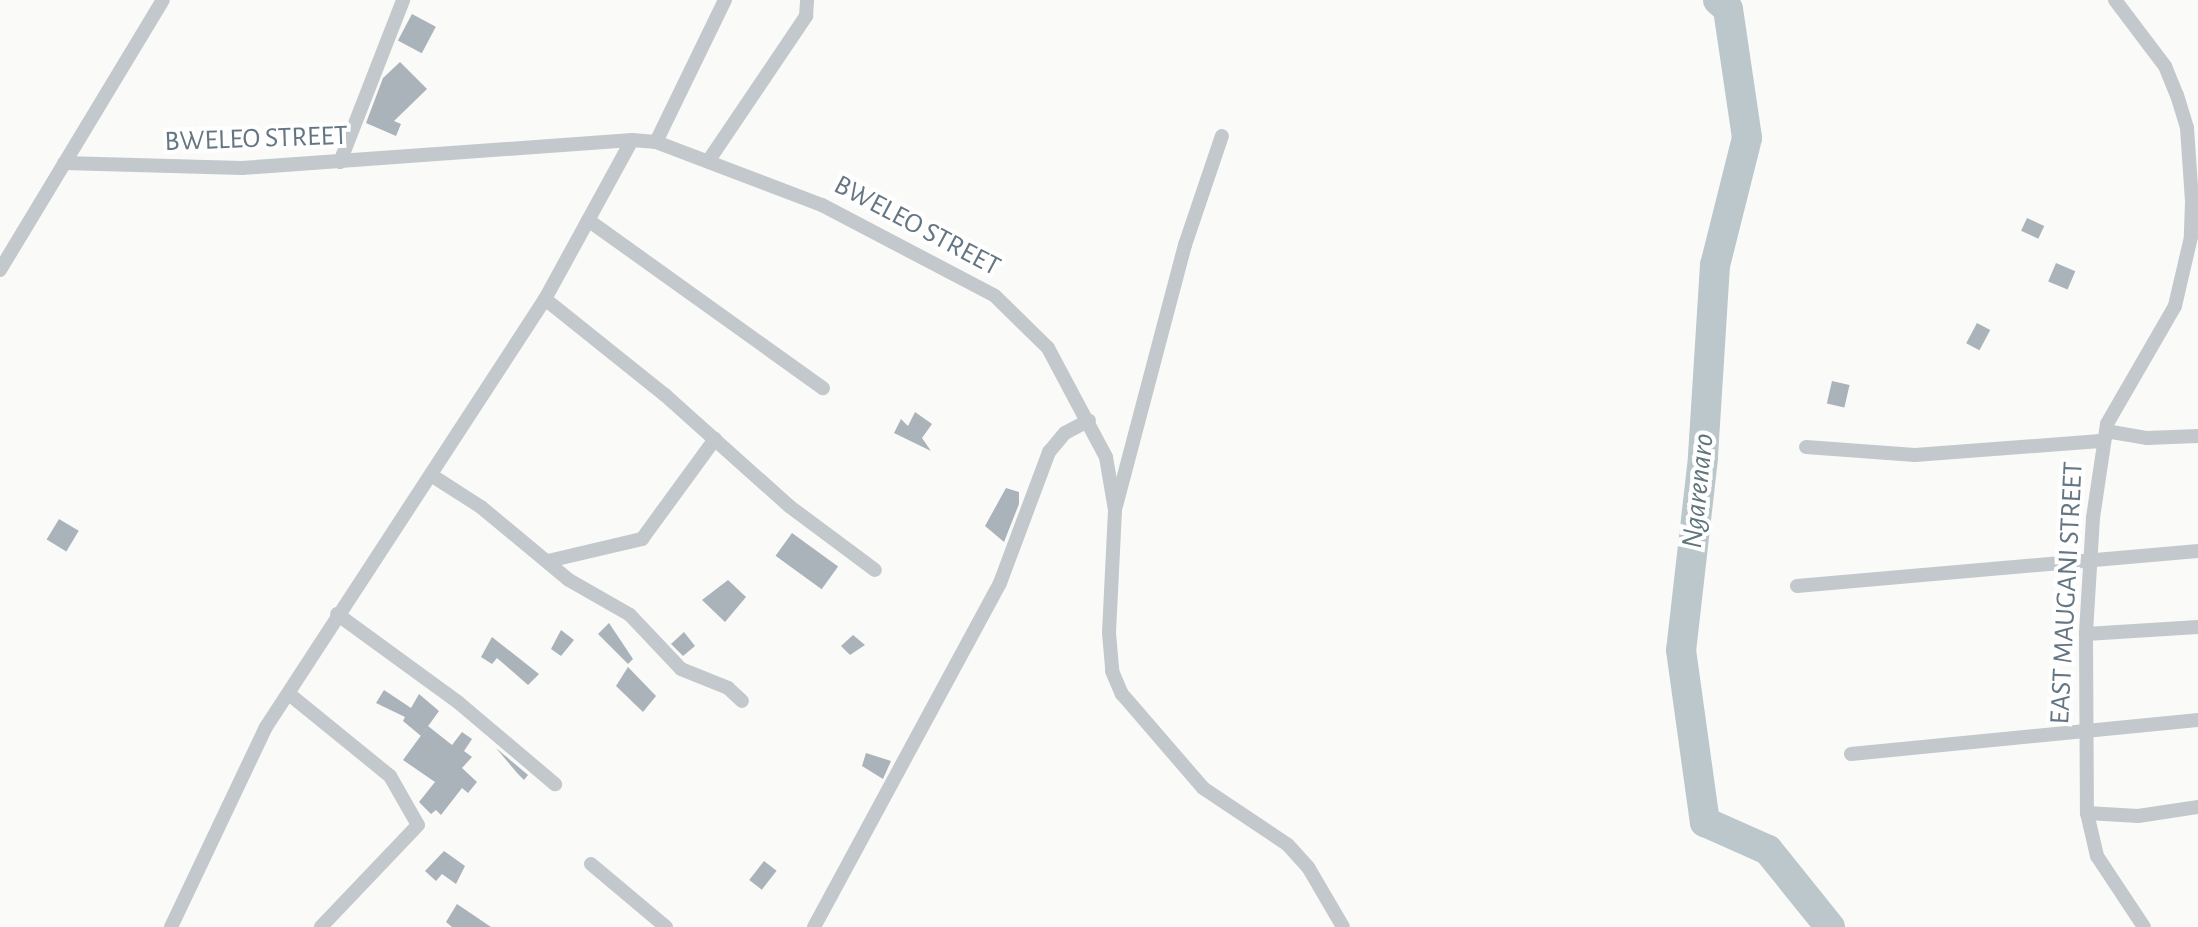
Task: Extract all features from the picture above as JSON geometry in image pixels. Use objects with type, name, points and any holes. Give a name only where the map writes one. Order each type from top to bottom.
[{"type":"street","points":[[0,270],[163,0]]},
{"type":"street","points":[[340,162],[403,0]]},
{"type":"street","points":[[656,142],[725,0]]},
{"type":"street","points":[[709,160],[806,16],[807,0]]},
{"type":"street","name":"EAST MAUGANI STREET","points":[[2115,0],[2165,66],[2177,95],[2187,128],[2195,202],[2191,237],[2175,306],[2104,436],[2091,562],[2086,634],[2087,813],[2097,856],[2144,927]]},
{"type":"street","points":[[1115,510],[1171,313],[1185,245],[1222,136]]},
{"type":"street","points":[[171,927],[239,774],[337,614],[545,299],[632,140]]},
{"type":"street","name":"BWELEO STREET","points":[[64,163],[173,169],[340,162],[632,140],[656,142],[822,205],[995,296],[1048,348],[1106,457],[1115,510],[1109,633],[1112,671],[1122,694],[1203,788],[1288,845],[1308,867],[1343,927]]},
{"type":"street","points":[[588,220],[823,388]]},
{"type":"street","points":[[545,299],[715,439],[800,516],[875,570]]},
{"type":"street","points":[[814,927],[1000,583],[1049,452],[1065,433],[1089,420]]},
{"type":"street","points":[[1806,447],[1915,455],[2104,436],[2198,436]]},
{"type":"street","points":[[548,561],[642,539],[715,439]]},
{"type":"street","points":[[431,475],[481,507],[569,580],[630,615],[681,669],[728,688],[742,701]]},
{"type":"street","points":[[1797,586],[2198,551]]},
{"type":"street","points":[[337,614],[449,695],[555,784]]},
{"type":"street","points":[[2086,634],[2198,627]]},
{"type":"street","points":[[289,694],[390,776],[418,825],[321,927]]},
{"type":"street","points":[[1851,754],[2085,728],[2198,720]]},
{"type":"street","points":[[2087,813],[2138,816],[2198,807]]},
{"type":"street","points":[[591,864],[666,927]]},
{"type":"building","points":[[412,14],[436,27],[422,53],[398,40]]},
{"type":"building","points":[[400,62],[427,89],[394,121],[401,124],[396,136],[366,123],[383,78]]},
{"type":"building","points":[[2027,218],[2044,226],[2038,239],[2021,231]]},
{"type":"building","points":[[2056,263],[2075,271],[2068,290],[2048,281]]},
{"type":"building","points":[[1977,323],[1990,330],[1979,350],[1966,343]]},
{"type":"building","points":[[1832,381],[1850,385],[1844,407],[1827,403]]},
{"type":"building","points":[[915,412],[932,424],[922,438],[931,451],[894,433],[901,419],[908,426]]},
{"type":"building","points":[[1006,488],[1019,492],[1019,504],[1004,542],[985,526]]},
{"type":"building","points":[[59,519],[79,531],[66,551],[47,540]]},
{"type":"building","points":[[792,533],[838,567],[822,589],[776,556]]},
{"type":"building","points":[[728,580],[746,597],[725,622],[702,600]]},
{"type":"building","points":[[609,623],[633,659],[628,664],[598,634]]},
{"type":"building","points":[[561,630],[574,640],[561,656],[551,649]]},
{"type":"building","points":[[684,632],[695,646],[683,656],[671,644]]},
{"type":"building","points":[[853,635],[865,645],[850,655],[841,646]]},
{"type":"building","points":[[492,637],[539,674],[528,685],[497,658],[492,664],[481,657]]},
{"type":"building","points":[[628,667],[656,696],[643,712],[616,686]]},
{"type":"building","points":[[384,690],[411,708],[419,694],[439,711],[421,736],[403,721],[405,717],[376,703]]},
{"type":"building","points":[[428,726],[452,745],[462,732],[472,739],[464,751],[472,757],[462,768],[477,782],[468,793],[462,788],[441,815],[436,810],[431,814],[419,802],[435,782],[403,760]]},
{"type":"building","points":[[496,748],[528,775],[524,780],[518,774]]},
{"type":"building","points":[[866,753],[891,761],[883,779],[862,766]]},
{"type":"building","points":[[444,851],[465,866],[456,884],[442,874],[436,881],[425,871]]},
{"type":"building","points":[[764,861],[777,871],[762,890],[749,880]]},
{"type":"building","points":[[457,904],[491,927],[452,927],[446,922]]},
{"type":"waterway","name":"Ngarenaro","points":[[1718,0],[1728,9],[1747,138],[1715,265],[1703,458],[1681,650],[1705,822],[1768,850],[1830,927]]}]
